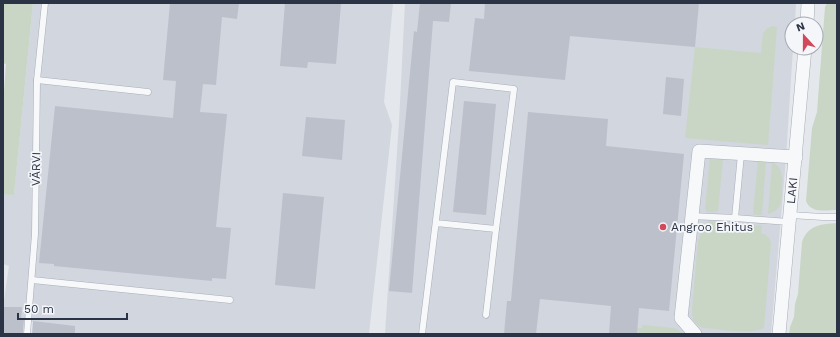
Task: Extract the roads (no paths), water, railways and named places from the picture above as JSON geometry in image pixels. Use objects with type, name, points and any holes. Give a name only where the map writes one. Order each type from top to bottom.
[{"type":"street","points":[[807,16],[808,3]]},
{"type":"street","name":"LAKI","points":[[779,334],[804,56]]},
{"type":"street","points":[[695,334],[681,318],[698,151],[796,157]]},
{"type":"lane","name":"VÄRVI","points":[[27,334],[35,234],[37,80],[44,3]]},
{"type":"lane","points":[[37,80],[148,92]]},
{"type":"lane","points":[[422,334],[453,82],[514,89],[486,315]]},
{"type":"lane","points":[[735,218],[741,154]]},
{"type":"lane","points":[[691,216],[790,219],[837,217]]},
{"type":"lane","points":[[436,223],[496,229]]},
{"type":"lane","points":[[32,280],[230,300]]},
{"type":"place","name":"Angroo Ehitus","points":[[663,227]]}]
